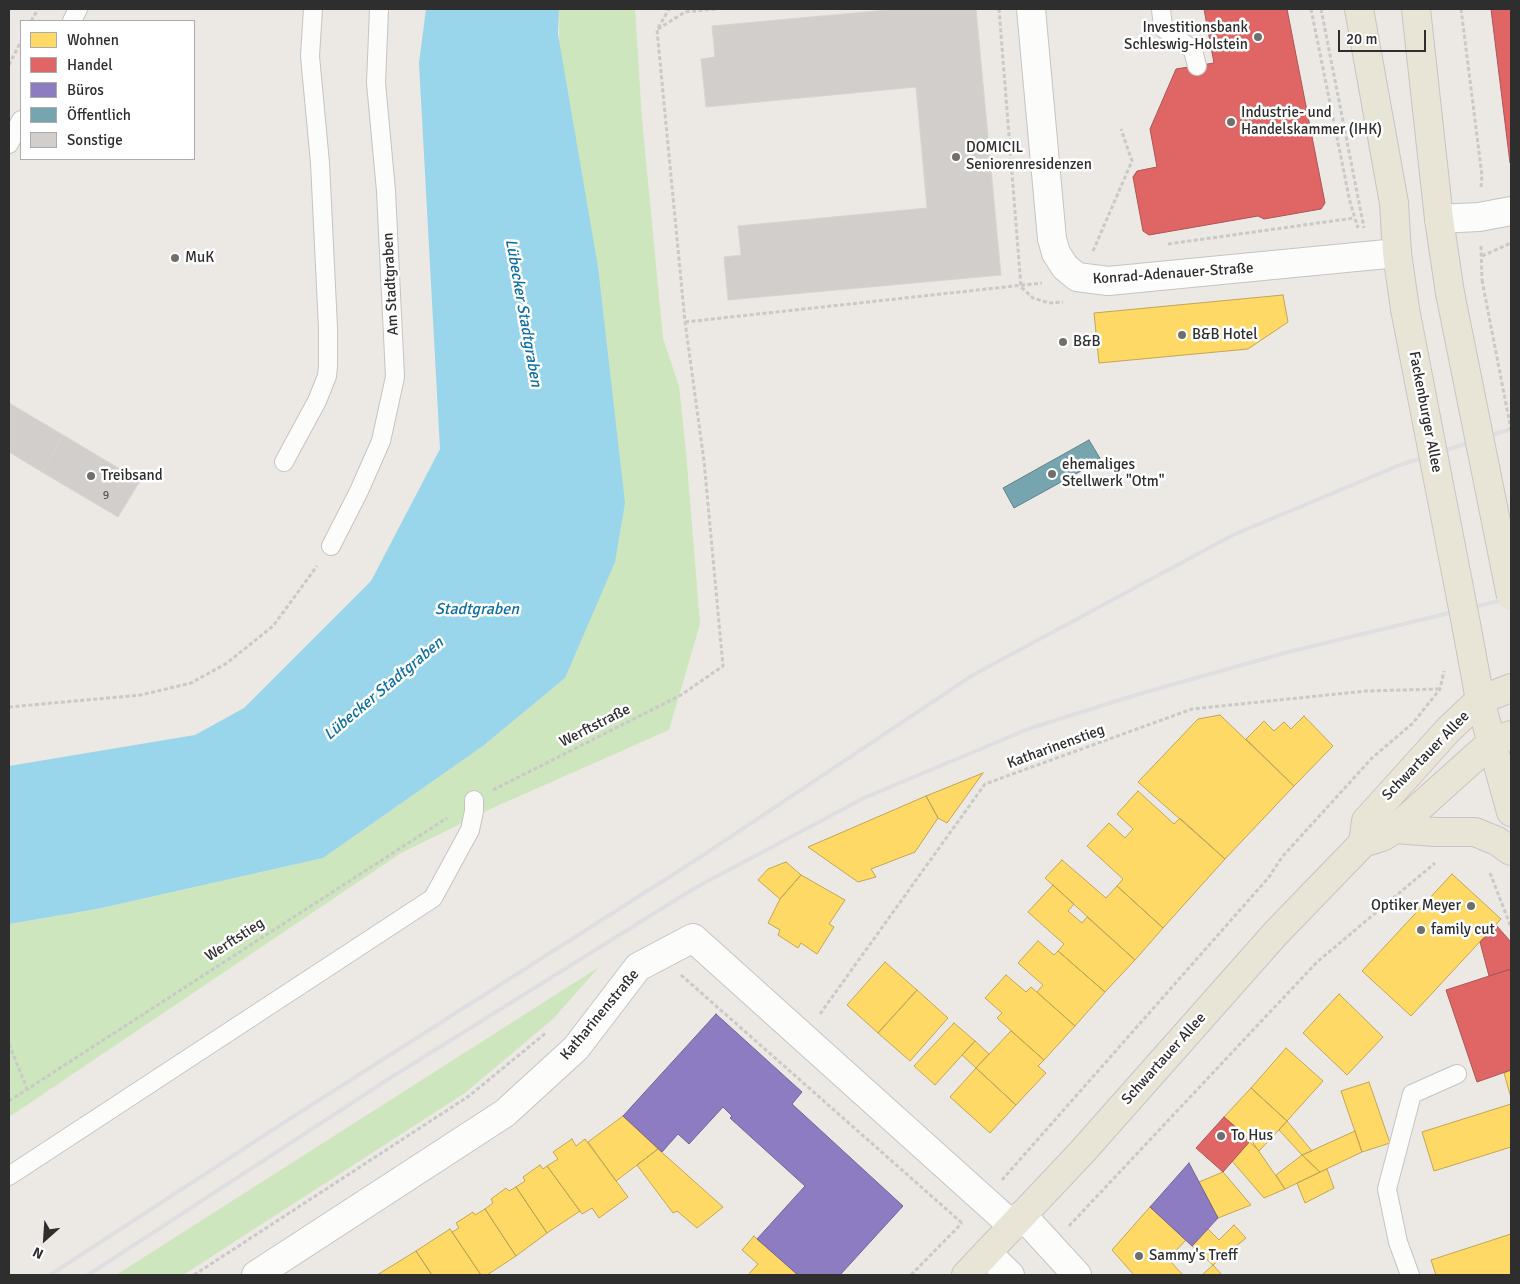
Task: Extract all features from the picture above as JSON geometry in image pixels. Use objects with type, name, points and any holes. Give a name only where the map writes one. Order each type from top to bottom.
[{"type":"main road","name":"Fackenburger Allee","points":[[1359,9],[1394,203],[1397,253],[1405,309],[1480,700],[1502,739],[1511,812]]},
{"type":"main road","points":[[1416,9],[1439,218],[1450,293],[1511,596]]},
{"type":"main road","name":"Schwartauer Allee","points":[[1363,843],[1366,821],[1449,729],[1480,700],[1511,688]]},
{"type":"main road","name":"Schwartauer Allee","points":[[966,1275],[1082,1152],[1271,938],[1363,843],[1382,838],[1502,739]]},
{"type":"main road","points":[[1395,828],[1435,832],[1475,832],[1497,841],[1511,851]]},
{"type":"street","name":"Konrad-Adenauer-Straße","points":[[1031,9],[1052,239],[1056,253],[1065,266],[1082,279],[1108,281],[1397,253]]},
{"type":"street","points":[[1439,218],[1479,217],[1511,211]]},
{"type":"street","name":"Katharinenstraße","points":[[256,1275],[505,1113],[576,1048],[638,967],[693,938],[984,1199],[1018,1220],[1052,1245],[1077,1275]]},
{"type":"street","points":[[987,1254],[1010,1275]]},
{"type":"lane","points":[[284,462],[317,401],[328,366],[328,328],[320,172],[310,56],[313,9]]},
{"type":"lane","name":"Am Stadtgraben","points":[[331,546],[359,491],[381,441],[395,377],[386,191],[376,83],[379,9]]},
{"type":"lane","points":[[1161,9],[1163,28],[1193,50],[1197,66]]},
{"type":"lane","points":[[9,144],[20,122]]},
{"type":"lane","points":[[9,1176],[433,898],[470,830],[474,812],[474,800]]},
{"type":"lane","points":[[1410,1275],[1398,1242],[1387,1189],[1412,1094],[1457,1074]]},
{"type":"path","points":[[32,20],[38,9]]},
{"type":"path","points":[[670,9],[657,30],[685,322],[1082,279],[1132,161],[1121,130]]},
{"type":"path","points":[[657,30],[685,12],[717,9]]},
{"type":"path","points":[[1311,9],[1330,111],[1354,218],[1370,257]]},
{"type":"path","points":[[1322,9],[1370,257]]},
{"type":"path","points":[[1461,9],[1482,176]]},
{"type":"path","points":[[9,65],[20,43]]},
{"type":"path","points":[[1308,115],[1330,111]]},
{"type":"path","points":[[1161,245],[1354,218]]},
{"type":"path","points":[[1511,242],[1482,256],[1482,280],[1511,430]]},
{"type":"path","points":[[1089,248],[1098,252]]},
{"type":"path","name":"Werftstraße","points":[[474,800],[681,695],[724,666],[704,461],[685,322]]},
{"type":"path","points":[[9,707],[141,695],[191,683],[227,663],[274,626],[331,546]]},
{"type":"path","points":[[911,1275],[984,1199],[1269,877],[1282,857],[1372,758],[1413,722],[1440,689],[1444,674]]},
{"type":"path","name":"Katharinenstieg","points":[[803,1035],[985,784],[1192,709],[1366,690],[1440,689]]},
{"type":"path","name":"Werftstieg","points":[[9,1101],[474,800]]},
{"type":"path","points":[[1052,1245],[1317,962],[1433,863],[1442,862]]},
{"type":"path","points":[[1485,868],[1491,874],[1511,927]]},
{"type":"path","points":[[673,975],[680,974],[962,1223]]},
{"type":"path","points":[[194,1275],[468,1096],[550,1030]]},
{"type":"path","points":[[9,1044],[27,1089]]},
{"type":"green space","points":[[559,9],[635,9],[642,119],[663,338],[679,386],[700,624],[669,730],[497,806],[401,853],[9,1117],[9,924],[97,909],[323,858],[483,746],[565,678]]},
{"type":"green space","points":[[599,967],[553,1019],[465,1093],[183,1275],[116,1275]]},
{"type":"water","name":"Stadtgraben","points":[[426,9],[559,9],[558,34],[598,267],[625,503],[615,562],[565,678],[483,746],[323,858],[97,909],[9,924],[9,766],[195,735],[244,708],[371,581],[440,449],[419,63]]},
{"type":"building: Wohnen","name":"B&B Hotel","points":[[1283,295],[1288,322],[1248,349],[1099,363],[1094,313]]},
{"type":"building: Wohnen","points":[[1220,715],[1294,786],[1225,859],[1138,782],[1198,719]]},
{"type":"building: Wohnen","points":[[1304,716],[1333,746],[1294,786],[1246,739],[1264,721],[1274,731],[1284,722],[1291,729]]},
{"type":"building: Wohnen","points":[[983,773],[947,823],[938,818],[926,796]]},
{"type":"building: Wohnen","points":[[1138,791],[1174,824],[1180,818],[1225,859],[1163,928],[1117,886],[1123,879],[1087,846],[1109,823],[1125,838],[1133,829],[1117,814]]},
{"type":"building: Wohnen","points":[[926,796],[938,818],[915,852],[871,869],[876,877],[858,882],[808,847]]},
{"type":"building: Wohnen","points":[[1062,860],[1106,898],[1117,886],[1163,928],[1135,960],[1045,878]]},
{"type":"building: Wohnen","points":[[786,862],[801,875],[780,899],[758,880],[768,869]]},
{"type":"building: Wohnen","points":[[1452,874],[1501,919],[1411,1016],[1362,971]]},
{"type":"building: Wohnen","points":[[801,875],[845,900],[829,924],[834,927],[817,954],[801,943],[798,948],[778,935],[780,930],[768,923],[780,899]]},
{"type":"building: Wohnen","points":[[1053,885],[1074,904],[1068,911],[1082,923],[1087,917],[1135,960],[1105,992],[1058,951],[1064,944],[1028,912]]},
{"type":"building: Wohnen","points":[[1038,941],[1054,955],[1058,951],[1105,992],[1075,1026],[1037,992],[1043,985],[1018,963]]},
{"type":"building: Wohnen","points":[[885,962],[917,990],[878,1033],[847,1005]]},
{"type":"building: Wohnen","points":[[1006,975],[1026,992],[1031,987],[1075,1026],[1044,1060],[997,1018],[1002,1013],[985,998]]},
{"type":"building: Wohnen","points":[[917,990],[948,1018],[910,1061],[878,1033]]},
{"type":"building: Wohnen","points":[[1339,994],[1383,1037],[1347,1075],[1303,1033]]},
{"type":"building: Wohnen","points":[[954,1023],[975,1041],[935,1085],[914,1066]]},
{"type":"building: Wohnen","points":[[1011,1031],[1044,1060],[1038,1066],[1046,1073],[1016,1105],[976,1068]]},
{"type":"building: Wohnen","points":[[975,1041],[989,1054],[976,1068],[962,1055]]},
{"type":"building: Wohnen","points":[[1286,1048],[1323,1081],[1287,1121],[1251,1088]]},
{"type":"building: Wohnen","points":[[976,1068],[1016,1105],[990,1133],[950,1097]]},
{"type":"building: Wohnen","points":[[1511,1070],[1511,1098],[1504,1073]]},
{"type":"building: Wohnen","points":[[1369,1082],[1390,1143],[1362,1152],[1341,1091]]},
{"type":"building: Wohnen","points":[[1251,1088],[1287,1121],[1259,1151],[1224,1117]]},
{"type":"building: Wohnen","points":[[1511,1104],[1511,1147],[1434,1171],[1422,1132]]},
{"type":"building: Wohnen","points":[[623,1116],[658,1149],[616,1181],[588,1142]]},
{"type":"building: Wohnen","points":[[1287,1121],[1312,1151],[1302,1155],[1279,1130]]},
{"type":"building: Wohnen","points":[[1355,1131],[1362,1152],[1320,1172],[1302,1155]]},
{"type":"building: Wohnen","points":[[572,1139],[576,1146],[585,1139],[628,1197],[599,1218],[592,1208],[582,1214],[547,1166],[558,1159],[553,1152]]},
{"type":"building: Wohnen","points":[[1251,1140],[1285,1189],[1264,1198],[1232,1161]]},
{"type":"building: Wohnen","points":[[658,1149],[723,1207],[697,1228],[677,1211],[673,1213],[637,1165]]},
{"type":"building: Wohnen","points":[[1302,1155],[1320,1172],[1285,1189],[1276,1175]]},
{"type":"building: Wohnen","points":[[540,1165],[543,1169],[547,1166],[580,1211],[547,1233],[516,1187],[525,1181],[523,1177]]},
{"type":"building: Wohnen","points":[[1327,1169],[1334,1188],[1305,1203],[1297,1183]]},
{"type":"building: Wohnen","points":[[1223,1172],[1251,1205],[1218,1218],[1199,1182]]},
{"type":"building: Wohnen","points":[[516,1187],[547,1233],[516,1256],[485,1209],[493,1203],[491,1199],[506,1188],[509,1191]]},
{"type":"building: Wohnen","points":[[1150,1207],[1186,1240],[1168,1259],[1183,1275],[1134,1275],[1112,1250]]},
{"type":"building: Wohnen","points":[[485,1209],[516,1256],[487,1275],[481,1275],[452,1232],[459,1228],[456,1223],[473,1212],[475,1215]]},
{"type":"building: Wohnen","points":[[1234,1225],[1246,1238],[1213,1265],[1192,1246],[1208,1229],[1219,1240]]},
{"type":"building: Wohnen","points":[[450,1229],[481,1275],[432,1275],[416,1251]]},
{"type":"building: Wohnen","points":[[1511,1234],[1511,1275],[1436,1275],[1431,1260]]},
{"type":"building: Wohnen","points":[[754,1236],[798,1275],[748,1275],[758,1264],[742,1250]]},
{"type":"building: Wohnen","points":[[416,1251],[432,1275],[377,1275]]},
{"type":"building: Wohnen","points":[[1213,1265],[1222,1275],[1202,1275]]},
{"type":"building: Handel","name":"Industrie- und Handelskammer (IHK)","points":[[1204,9],[1287,9],[1325,203],[1321,209],[1264,219],[1258,216],[1149,235],[1143,231],[1133,177],[1137,171],[1157,167],[1150,129],[1176,69],[1214,63]]},
{"type":"building: Handel","points":[[1491,9],[1511,9],[1511,164],[1510,163]]},
{"type":"building: Handel","points":[[1496,925],[1511,942],[1511,969],[1489,976],[1480,942]]},
{"type":"building: Handel","points":[[1511,969],[1511,1070],[1477,1082],[1446,990]]},
{"type":"building: Handel","points":[[1224,1117],[1251,1140],[1223,1172],[1196,1148]]},
{"type":"building: Büros","points":[[716,1014],[802,1092],[792,1104],[903,1206],[840,1275],[798,1275],[757,1239],[805,1186],[730,1118],[732,1116],[723,1107],[689,1144],[678,1134],[662,1152],[623,1116]]},
{"type":"building: Büros","points":[[1189,1163],[1218,1218],[1192,1246],[1150,1207]]},
{"type":"building: Öffentlich","name":"ehemaliges Stellwerk \"Otm\"","points":[[1089,440],[1101,460],[1014,508],[1003,488]]},
{"type":"building: Sonstige","name":"DOMICIL Seniorenresidenzen","points":[[898,9],[976,9],[1001,275],[728,300],[724,257],[741,255],[738,226],[927,208],[916,87],[706,107],[701,59],[715,57],[712,26]]},
{"type":"building: Sonstige","points":[[9,403],[63,435],[42,472],[9,452]]},
{"type":"building: Sonstige","name":"Treibsand","points":[[63,435],[140,481],[118,517],[42,472]]},
{"type":"railway","points":[[50,1275],[291,1118],[699,858],[973,675],[1233,535],[1400,465],[1511,429]]},
{"type":"railway","points":[[88,1275],[387,1080],[693,889],[864,798],[1028,729],[1139,694],[1288,652],[1511,598]]},
{"type":"place","name":"Investitionsbank Schleswig-Holstein","points":[[1258,37]]},
{"type":"place","name":"Industrie- und Handelskammer (IHK)","points":[[1231,122]]},
{"type":"place","name":"DOMICIL Seniorenresidenzen","points":[[956,157]]},
{"type":"place","name":"MuK","points":[[175,258]]},
{"type":"place","name":"B&B Hotel","points":[[1182,335]]},
{"type":"place","name":"B&B","points":[[1063,342]]},
{"type":"place","name":"ehemaliges Stellwerk \"Otm\"","points":[[1052,474]]},
{"type":"place","name":"Treibsand","points":[[91,476]]},
{"type":"place","name":"Optiker Meyer","points":[[1471,906]]},
{"type":"place","name":"family cut","points":[[1421,930]]},
{"type":"place","name":"To Hus","points":[[1221,1136]]},
{"type":"place","name":"Sammy's Treff","points":[[1139,1256]]},
{"type":"water label","name":"Lübecker Stadtgraben","points":[[523,313]]},
{"type":"water label","name":"Lübecker Stadtgraben","points":[[384,689]]}]
